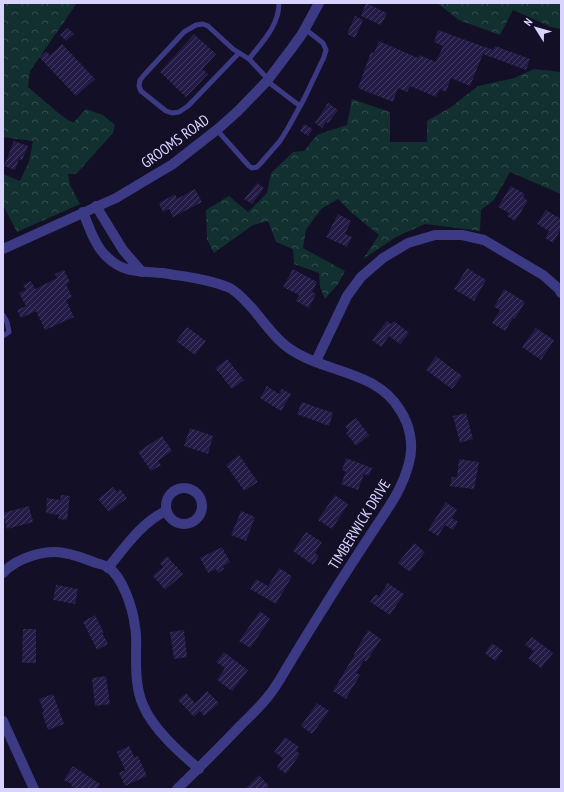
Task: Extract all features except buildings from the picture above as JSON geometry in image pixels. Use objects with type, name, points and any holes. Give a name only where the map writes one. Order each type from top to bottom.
[{"type":"street","name":"GROOMS ROAD","points":[[3,249],[116,198],[173,164],[217,130],[268,80],[292,48],[319,3]]},
{"type":"street","points":[[96,206],[123,250],[142,272]]},
{"type":"street","name":"TIMBERWICK DRIVE","points":[[83,212],[100,250],[120,267],[131,271],[160,273],[207,280],[232,289],[243,297],[287,347],[299,355],[364,378],[378,386],[391,397],[402,413],[410,435],[412,449],[410,461],[405,478],[398,492],[348,569],[271,694],[177,789]]},
{"type":"street","points":[[316,362],[347,296],[361,277],[383,258],[408,243],[435,234],[462,235],[484,240],[543,275],[559,289],[561,293]]},
{"type":"street","points":[[108,568],[134,536],[156,516],[166,511]]},
{"type":"street","points":[[3,573],[18,561],[40,554],[58,552],[75,554],[108,568],[120,580],[132,607],[136,628],[136,677],[138,693],[143,706],[151,720],[166,737],[199,768]]},
{"type":"street","points":[[3,721],[34,789]]},
{"type":"lane","points":[[249,59],[273,28],[279,12],[279,3]]},
{"type":"lane","points":[[239,53],[188,106],[180,112],[172,113],[166,111],[141,91],[139,86],[140,80],[184,32],[203,24],[208,26],[233,49],[249,59],[268,80],[300,106]]},
{"type":"lane","points":[[217,130],[252,168],[257,167],[280,141],[300,106],[326,50],[323,43],[304,29]]},
{"type":"lane","points":[[3,315],[7,322],[9,332],[3,336]]},
{"type":"green space","points":[[3,3],[77,3],[30,71],[28,87],[62,116],[73,123],[86,109],[103,115],[115,125],[113,133],[76,174],[68,174],[70,185],[80,204],[17,232],[3,205],[3,174],[20,181],[29,162],[33,141],[3,137]]},
{"type":"green space","points":[[437,3],[561,3],[561,29],[551,27],[513,10],[500,35],[459,20]]},
{"type":"green space","points":[[534,69],[561,72],[561,194],[510,172],[494,200],[481,210],[480,231],[425,224],[396,237],[363,259],[379,235],[352,213],[338,199],[321,209],[306,230],[303,248],[345,271],[338,284],[325,299],[320,287],[319,273],[294,264],[293,249],[276,242],[268,221],[253,225],[214,253],[207,239],[206,210],[229,196],[248,212],[267,193],[271,173],[293,152],[304,151],[317,135],[347,125],[352,99],[390,112],[390,142],[427,142],[427,121],[451,107],[478,86],[514,78]]}]
